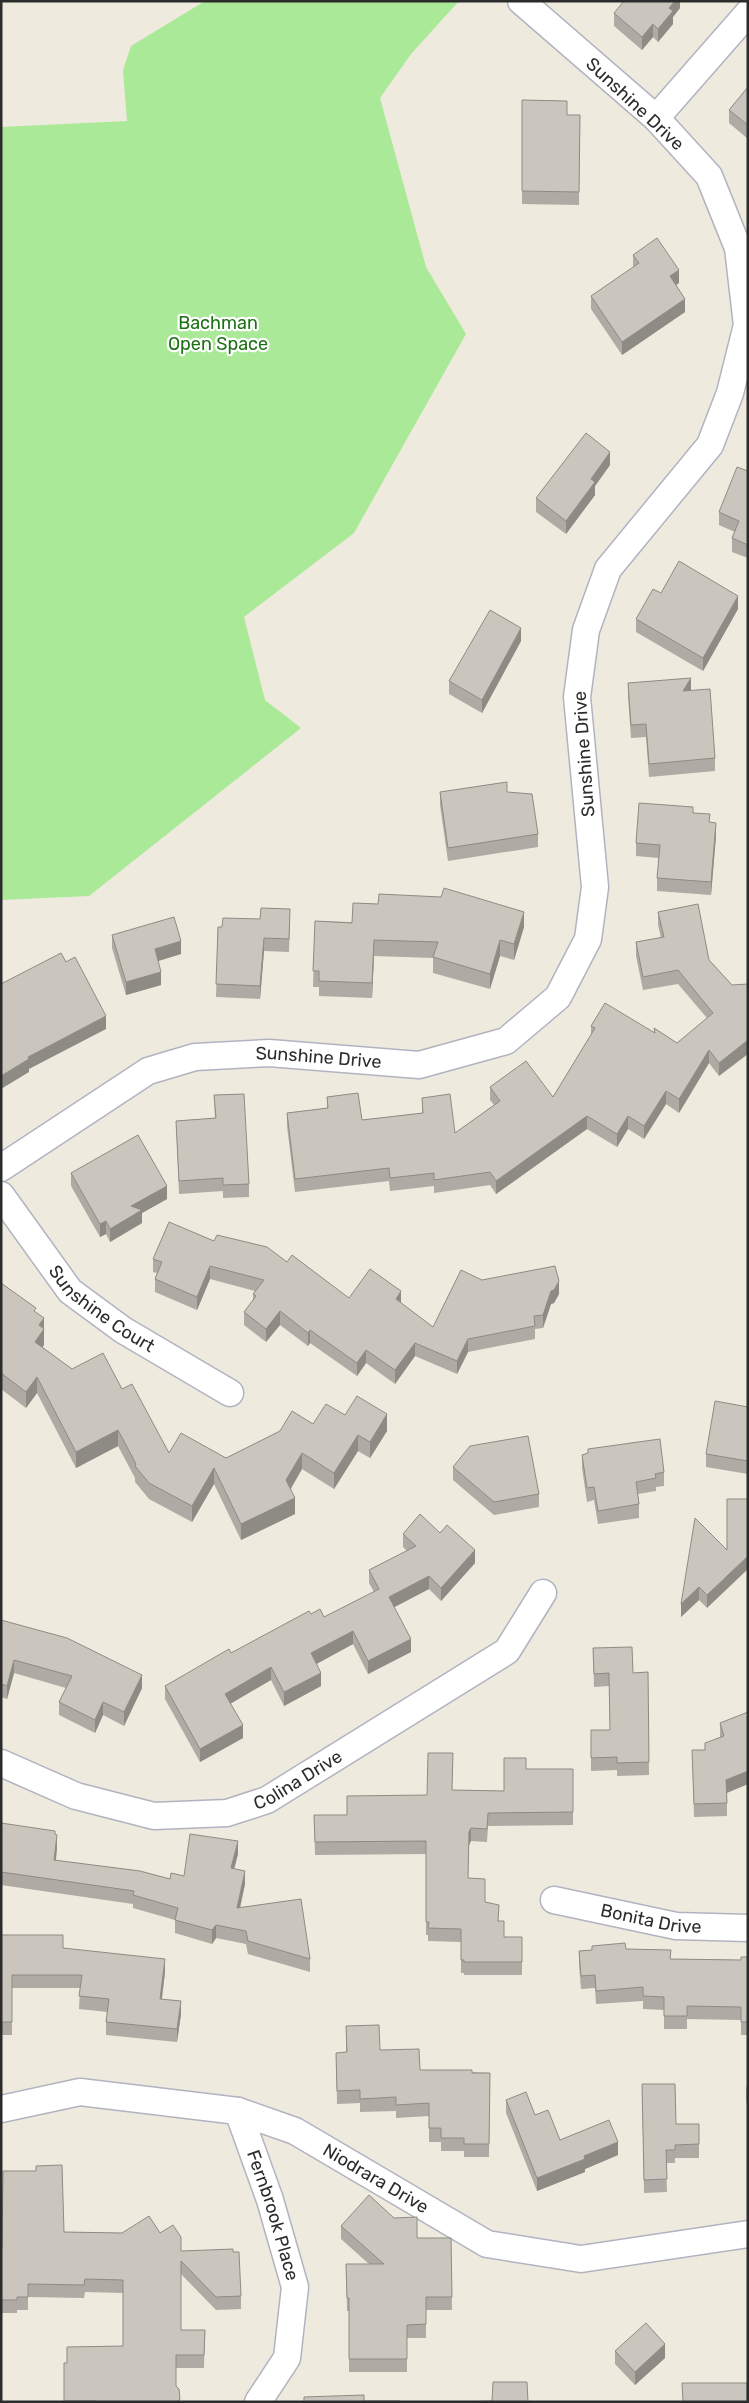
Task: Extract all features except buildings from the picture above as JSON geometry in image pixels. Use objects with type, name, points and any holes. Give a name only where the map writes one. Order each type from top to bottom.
[{"type":"street","name":"Sunshine Drive","points":[[1,1168],[148,1071],[196,1057],[269,1053],[418,1065],[506,1041],[558,997],[588,939],[595,887],[577,697],[586,630],[608,569],[710,445],[730,393],[747,325],[738,248],[709,176],[656,118],[521,1]]},
{"type":"street","points":[[656,118],[748,13]]},
{"type":"street","name":"Sunshine Court","points":[[1,1195],[70,1291],[123,1330],[230,1393]]},
{"type":"street","name":"Colina Drive","points":[[1,1763],[76,1796],[154,1816],[227,1813],[267,1800],[507,1650],[542,1593]]},
{"type":"street","name":"Bonita Drive","points":[[554,1900],[676,1926],[748,1928]]},
{"type":"street","name":"Niodrara Drive","points":[[1,2109],[80,2092],[238,2111],[295,2131],[487,2244],[581,2259],[748,2234]]},
{"type":"street","name":"Fernbrook Place","points":[[238,2111],[270,2200],[295,2287],[287,2358],[258,2402]]},
{"type":"green space","name":"Bachman Open Space","points":[[205,1],[459,1],[411,54],[380,98],[426,267],[466,334],[354,533],[244,617],[265,700],[301,728],[89,896],[1,900],[1,127],[127,121],[123,70],[131,46]]}]
